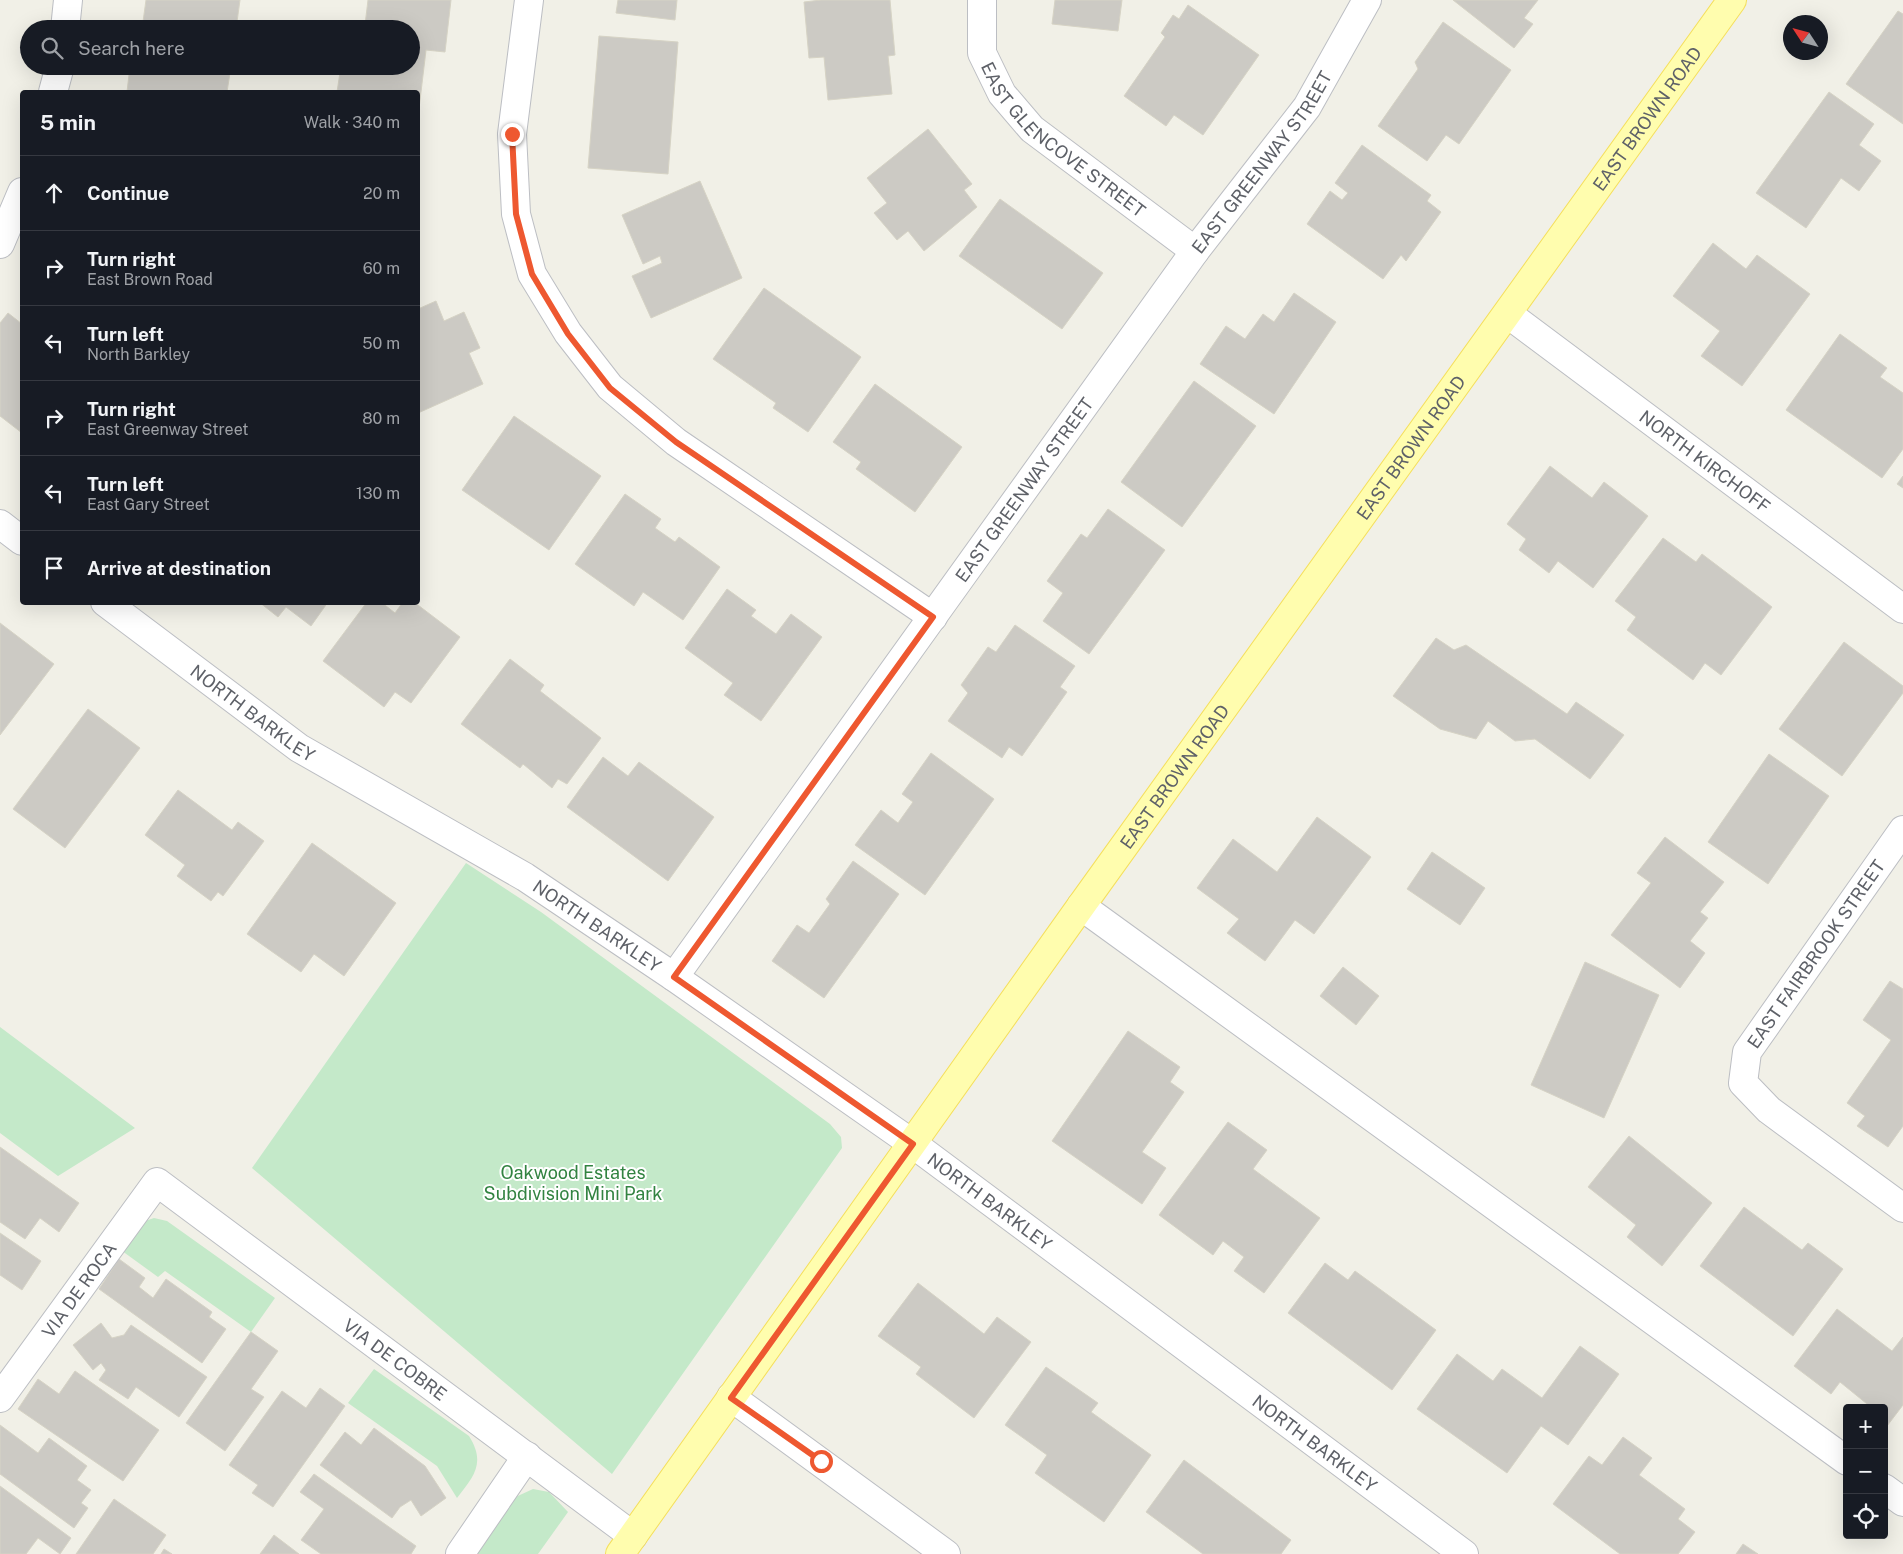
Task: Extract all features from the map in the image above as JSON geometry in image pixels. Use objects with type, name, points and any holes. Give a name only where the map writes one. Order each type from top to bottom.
[{"type":"main road","name":"EAST BROWN ROAD","points":[[627,1545],[1081,906],[1732,0]]},
{"type":"street","points":[[66,20],[68,0]]},
{"type":"street","points":[[529,0],[512,134],[516,214],[532,274],[568,334],[610,388],[676,442],[933,617]]},
{"type":"street","name":"EAST GLENCOVE STREET","points":[[982,0],[982,53],[1002,94],[1032,129],[1195,251]]},
{"type":"street","name":"EAST GREENWAY STREET","points":[[674,977],[1195,251],[1306,107],[1367,0]]},
{"type":"street","points":[[54,90],[58,75]]},
{"type":"street","points":[[0,244],[20,197]]},
{"type":"street","name":"NORTH KIRCHOFF","points":[[1508,314],[1903,609]]},
{"type":"street","points":[[0,524],[20,539]]},
{"type":"street","name":"NORTH BARKLEY","points":[[109,605],[299,748],[525,877],[674,977],[913,1144],[1464,1554]]},
{"type":"street","name":"EAST FAIRBROOK STREET","points":[[1903,830],[1747,1052],[1743,1083],[1769,1110],[1903,1208]]},
{"type":"street","points":[[1081,906],[1843,1458]]},
{"type":"street","name":"VIA DE ROCA","points":[[0,1398],[157,1182]]},
{"type":"street","name":"VIA DE COBRE","points":[[157,1182],[528,1456],[627,1545]]},
{"type":"street","points":[[731,1398],[946,1554]]},
{"type":"street","points":[[460,1554],[528,1456]]},
{"type":"street","points":[[1888,1491],[1903,1502]]},
{"type":"green space","name":"Oakwood Estates Subdivision Mini Park","points":[[466,863],[541,912],[830,1124],[841,1137],[842,1148],[612,1474],[252,1168]]},
{"type":"green space","points":[[0,1027],[135,1128],[58,1176],[0,1133]]},
{"type":"green space","points":[[154,1218],[167,1221],[275,1298],[251,1332],[165,1271],[158,1277],[118,1248],[139,1223]]},
{"type":"green space","points":[[374,1369],[469,1436],[477,1454],[476,1469],[457,1498],[437,1466],[348,1403]]},
{"type":"green space","points":[[533,1489],[549,1492],[568,1512],[538,1554],[471,1554],[509,1500]]},
{"type":"building","points":[[146,0],[240,0],[237,20],[143,20]]},
{"type":"building","points":[[368,0],[451,0],[445,52],[426,50],[420,100],[420,90],[337,90],[340,75],[420,75],[420,20],[366,20]]},
{"type":"building","points":[[618,0],[677,0],[675,20],[616,13]]},
{"type":"building","points":[[821,0],[890,0],[895,55],[888,56],[892,94],[828,100],[824,57],[809,58],[804,2]]},
{"type":"building","points":[[1055,0],[1122,0],[1118,31],[1052,24]]},
{"type":"building","points":[[1453,0],[1538,0],[1524,18],[1533,24],[1514,48]]},
{"type":"building","points":[[1188,5],[1259,55],[1203,135],[1174,115],[1166,126],[1124,96],[1165,37],[1161,33],[1173,15],[1179,19]]},
{"type":"building","points":[[1898,11],[1903,14],[1903,124],[1846,84]]},
{"type":"building","points":[[1443,22],[1511,70],[1459,144],[1446,135],[1427,161],[1378,126],[1418,69],[1415,62]]},
{"type":"building","points":[[599,36],[678,42],[668,174],[588,168]]},
{"type":"building","points":[[129,75],[230,75],[227,90],[127,90]]},
{"type":"building","points":[[1829,92],[1874,124],[1859,145],[1881,161],[1859,191],[1841,178],[1806,228],[1756,193]]},
{"type":"building","points":[[928,129],[972,184],[964,190],[977,207],[924,251],[908,231],[897,240],[874,213],[887,203],[867,178]]},
{"type":"building","points":[[1362,145],[1431,195],[1427,201],[1441,212],[1406,261],[1401,255],[1383,279],[1307,224],[1330,191],[1342,200],[1348,193],[1335,183]]},
{"type":"building","points":[[700,181],[742,278],[651,318],[632,276],[662,263],[660,256],[643,264],[622,215]]},
{"type":"building","points":[[1000,199],[1103,273],[1062,329],[959,256]]},
{"type":"building","points":[[1713,243],[1746,269],[1757,255],[1810,294],[1742,386],[1701,356],[1720,331],[1673,296]]},
{"type":"building","points":[[764,288],[861,357],[808,432],[773,408],[776,403],[713,359]]},
{"type":"building","points":[[1294,293],[1336,322],[1274,414],[1200,364],[1226,326],[1245,339],[1263,314],[1274,322]]},
{"type":"building","points":[[436,301],[444,321],[464,312],[480,348],[469,353],[483,384],[420,412],[420,308]]},
{"type":"building","points":[[8,313],[20,322],[20,431],[0,416],[0,323]]},
{"type":"building","points":[[1840,334],[1887,368],[1880,377],[1903,393],[1903,449],[1882,478],[1786,410]]},
{"type":"building","points":[[1194,381],[1256,426],[1182,527],[1121,482]]},
{"type":"building","points":[[875,384],[962,447],[915,512],[856,469],[861,462],[833,442]]},
{"type":"building","points":[[514,416],[601,476],[549,550],[462,490]]},
{"type":"building","points":[[1550,466],[1592,498],[1604,482],[1648,516],[1593,588],[1558,561],[1549,573],[1519,550],[1526,539],[1507,524]]},
{"type":"building","points":[[1903,476],[1903,488],[1897,484]]},
{"type":"building","points":[[625,494],[661,519],[655,528],[675,542],[679,537],[720,567],[683,620],[643,592],[634,606],[575,564]]},
{"type":"building","points":[[1108,509],[1165,550],[1089,654],[1043,621],[1063,593],[1047,581],[1081,534],[1087,538]]},
{"type":"building","points":[[1663,538],[1696,562],[1702,554],[1772,607],[1721,675],[1705,663],[1693,680],[1627,630],[1636,617],[1615,601]]},
{"type":"building","points":[[727,589],[756,610],[751,616],[776,634],[791,614],[822,637],[761,721],[724,695],[733,683],[685,648]]},
{"type":"building","points":[[263,605],[326,605],[311,626],[286,607],[278,617]]},
{"type":"building","points":[[365,605],[385,605],[395,613],[401,605],[418,605],[460,637],[411,703],[395,692],[384,707],[323,661]]},
{"type":"building","points":[[0,623],[54,664],[0,735]]},
{"type":"building","points":[[1015,625],[1075,666],[1060,687],[1067,692],[1022,756],[1009,747],[1002,758],[948,721],[968,693],[961,685],[988,647],[996,652]]},
{"type":"building","points":[[1436,638],[1454,650],[1466,645],[1567,714],[1576,702],[1624,735],[1590,779],[1535,739],[1515,741],[1488,721],[1476,739],[1440,729],[1393,696]]},
{"type":"building","points":[[1844,642],[1903,686],[1903,693],[1842,776],[1779,729]]},
{"type":"building","points":[[510,659],[544,685],[540,691],[601,738],[567,784],[558,779],[552,788],[523,764],[520,768],[461,724]]},
{"type":"building","points":[[88,709],[140,748],[65,848],[13,809]]},
{"type":"building","points":[[931,753],[994,799],[925,895],[855,845],[881,810],[898,823],[913,802],[902,794]]},
{"type":"building","points":[[1769,754],[1829,796],[1768,884],[1708,842]]},
{"type":"building","points":[[603,757],[628,776],[639,762],[714,817],[668,881],[567,807]]},
{"type":"building","points":[[178,790],[232,830],[238,822],[264,841],[223,896],[218,892],[211,901],[177,876],[185,865],[145,835]]},
{"type":"building","points":[[1317,817],[1371,857],[1314,934],[1295,920],[1265,961],[1227,933],[1239,919],[1197,888],[1233,839],[1277,872]]},
{"type":"building","points":[[1665,837],[1724,882],[1700,912],[1708,918],[1690,941],[1705,953],[1680,988],[1611,935],[1651,883],[1637,873]]},
{"type":"building","points":[[312,843],[396,903],[344,976],[314,954],[301,972],[247,934]]},
{"type":"building","points":[[1432,852],[1485,888],[1460,925],[1407,889]]},
{"type":"building","points":[[853,861],[899,894],[824,998],[772,961],[797,925],[809,933],[830,904],[826,899]]},
{"type":"building","points":[[1585,962],[1659,995],[1604,1118],[1531,1085]]},
{"type":"building","points":[[1343,967],[1379,996],[1356,1025],[1320,996]]},
{"type":"building","points":[[1890,981],[1903,989],[1903,1126],[1888,1147],[1857,1126],[1865,1116],[1847,1103],[1891,1040],[1863,1020]]},
{"type":"building","points":[[1128,1031],[1180,1067],[1170,1082],[1184,1092],[1142,1152],[1166,1168],[1142,1204],[1052,1141]]},
{"type":"building","points":[[1228,1122],[1267,1150],[1253,1169],[1320,1218],[1264,1293],[1234,1271],[1244,1257],[1223,1241],[1213,1255],[1159,1215]]},
{"type":"building","points":[[1629,1136],[1712,1203],[1662,1266],[1627,1237],[1636,1225],[1588,1187]]},
{"type":"building","points":[[0,1147],[79,1203],[59,1232],[40,1218],[25,1239],[0,1222]]},
{"type":"building","points":[[1744,1207],[1802,1250],[1808,1243],[1843,1269],[1793,1336],[1700,1266]]},
{"type":"building","points":[[0,1233],[41,1261],[22,1290],[0,1275]]},
{"type":"building","points":[[119,1259],[145,1278],[139,1287],[153,1298],[166,1279],[212,1312],[209,1317],[226,1329],[202,1363],[99,1289]]},
{"type":"building","points":[[1325,1263],[1348,1280],[1355,1271],[1436,1330],[1392,1390],[1288,1313]]},
{"type":"building","points":[[918,1283],[984,1334],[997,1317],[1031,1342],[974,1418],[916,1374],[921,1367],[878,1336]]},
{"type":"building","points":[[1837,1309],[1892,1351],[1903,1337],[1903,1405],[1888,1425],[1888,1404],[1867,1404],[1840,1382],[1831,1394],[1794,1366]]},
{"type":"building","points":[[101,1323],[112,1338],[124,1335],[131,1325],[207,1377],[179,1417],[136,1387],[128,1399],[99,1380],[106,1370],[101,1363],[93,1370],[73,1345]]},
{"type":"building","points":[[251,1332],[278,1351],[251,1389],[264,1397],[225,1451],[186,1423]]},
{"type":"building","points":[[1580,1346],[1619,1374],[1568,1445],[1541,1426],[1507,1473],[1417,1409],[1457,1354],[1493,1381],[1502,1369],[1542,1398]]},
{"type":"building","points":[[1046,1367],[1098,1403],[1091,1412],[1151,1455],[1104,1522],[1035,1473],[1047,1455],[1005,1425]]},
{"type":"building","points":[[75,1371],[159,1430],[123,1481],[18,1409],[38,1379],[59,1394]]},
{"type":"building","points":[[320,1388],[345,1406],[273,1507],[252,1493],[258,1485],[229,1465],[282,1391],[306,1408]]},
{"type":"building","points":[[0,1425],[38,1453],[49,1438],[87,1466],[77,1480],[91,1490],[81,1503],[88,1508],[74,1528],[0,1474]]},
{"type":"building","points":[[374,1428],[425,1466],[446,1498],[421,1516],[411,1500],[400,1507],[392,1518],[320,1465],[345,1432],[361,1445]]},
{"type":"building","points":[[1623,1437],[1652,1458],[1639,1475],[1685,1509],[1678,1519],[1695,1532],[1678,1554],[1620,1554],[1553,1504],[1589,1456],[1602,1465]]},
{"type":"building","points":[[1184,1460],[1291,1540],[1281,1554],[1203,1554],[1146,1512]]},
{"type":"building","points":[[314,1474],[416,1546],[411,1554],[321,1554],[301,1540],[324,1509],[300,1492]]},
{"type":"building","points":[[0,1486],[71,1538],[60,1554],[38,1538],[26,1554],[0,1554]]},
{"type":"building","points":[[114,1499],[166,1535],[153,1554],[76,1554]]},
{"type":"building","points":[[274,1535],[299,1554],[260,1554]]},
{"type":"building","points":[[1743,1544],[1758,1554],[1736,1554]]},
{"type":"building","points":[[164,1549],[172,1554],[161,1554]]},
{"type":"route","points":[[512,134],[516,214],[532,274],[568,334],[610,388],[676,442],[933,617],[674,977],[913,1144],[731,1398],[821,1461]]}]
